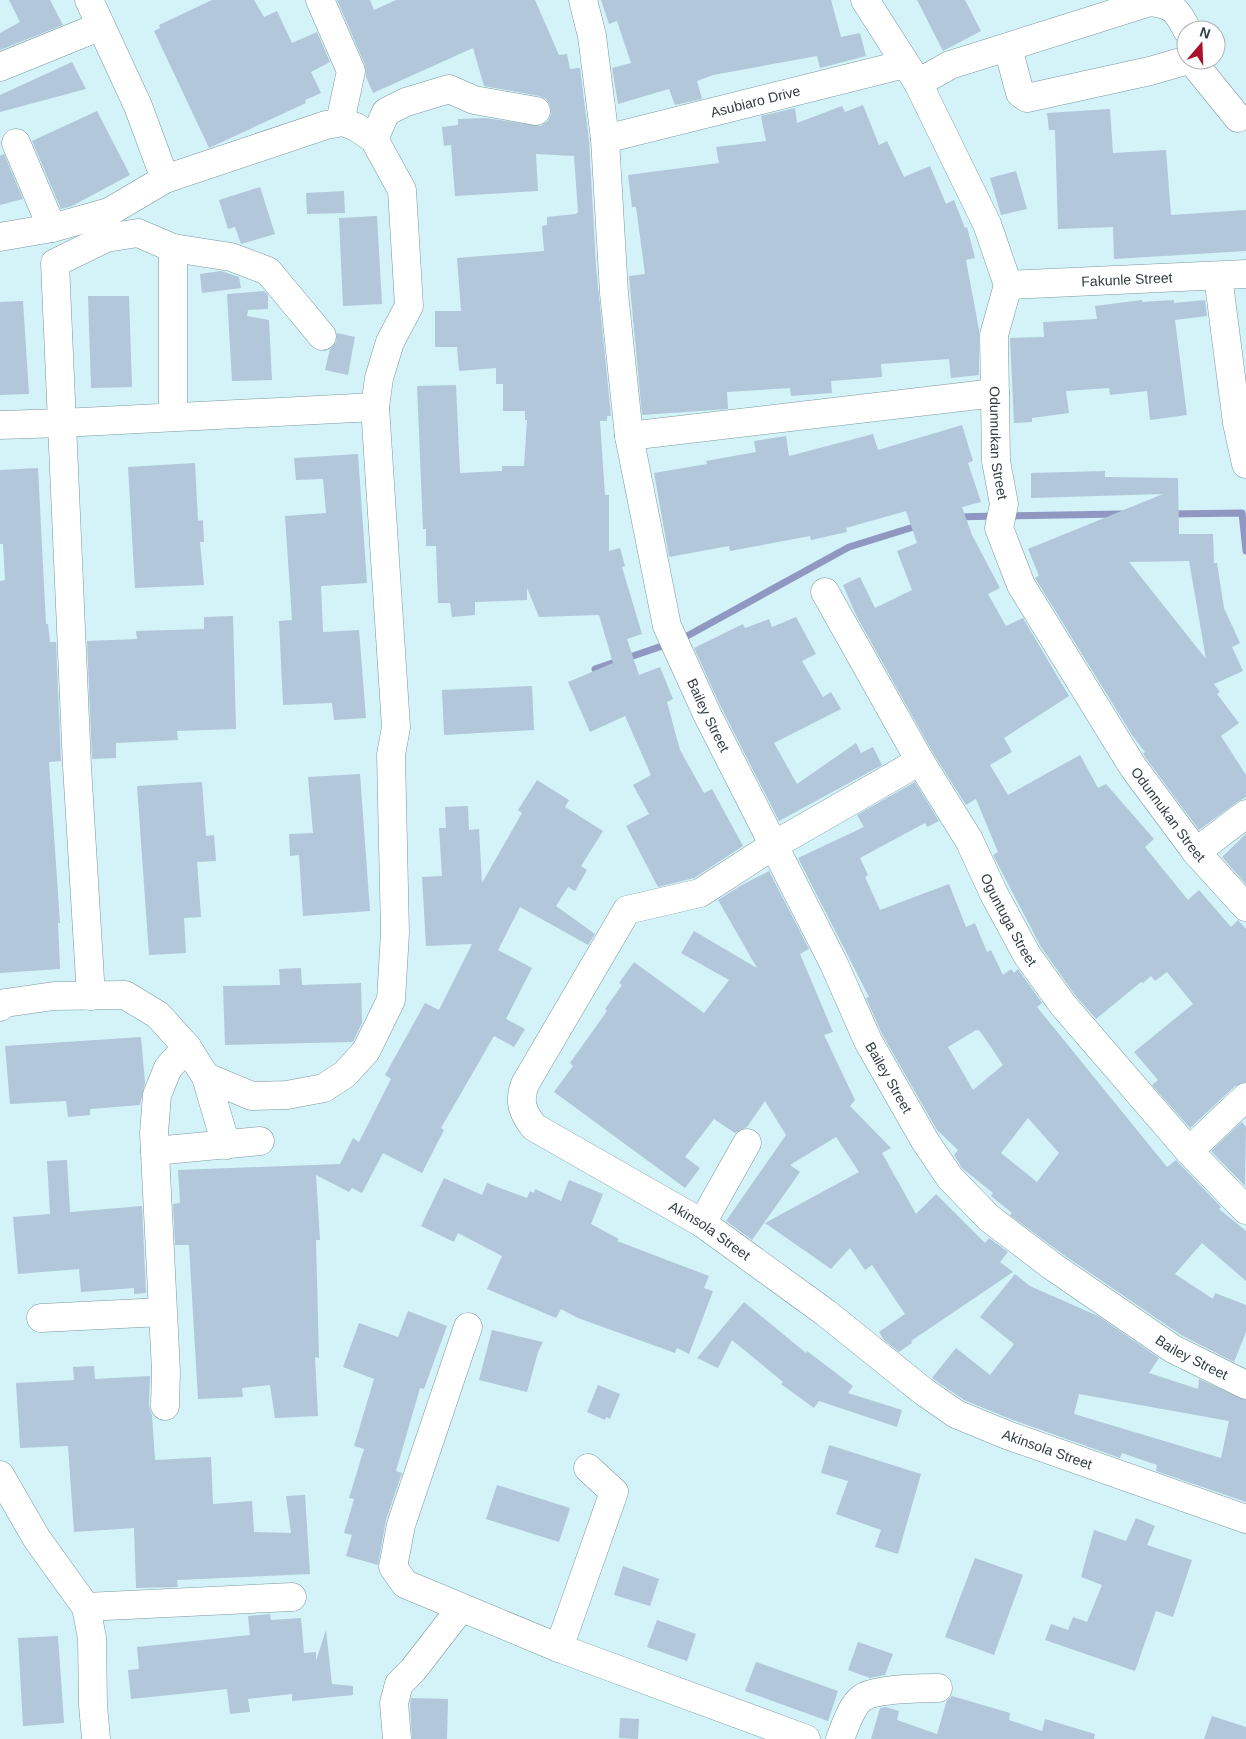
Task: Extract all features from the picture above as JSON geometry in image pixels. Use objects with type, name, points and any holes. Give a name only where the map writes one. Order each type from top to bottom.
[{"type":"street","points":[[89,0],[138,106],[165,179]]},
{"type":"street","points":[[320,0],[351,71],[342,113],[343,122]]},
{"type":"street","name":"Bailey Street","points":[[583,0],[592,36],[605,139],[614,293],[629,436],[672,636],[707,714],[834,964],[868,1041],[925,1140],[950,1178],[989,1218],[1052,1266],[1173,1349],[1246,1384]]},
{"type":"street","points":[[865,0],[911,74],[987,224],[1008,285]]},
{"type":"street","name":"Asubiaro Drive","points":[[605,139],[950,65],[1150,2],[1167,4],[1177,11],[1182,20]]},
{"type":"street","points":[[0,67],[101,26]]},
{"type":"street","points":[[1008,48],[1020,93],[1027,98],[1176,63]]},
{"type":"street","points":[[1198,70],[1238,118]]},
{"type":"street","points":[[374,139],[386,112],[406,102],[449,89],[474,100],[536,111]]},
{"type":"street","points":[[0,238],[52,228],[109,212],[165,179],[326,125],[343,122],[356,127],[374,139],[402,190],[409,306],[390,342],[379,378],[375,407],[396,727],[391,755],[396,933],[391,1000],[366,1051],[345,1074],[324,1088],[287,1095],[252,1096],[206,1077]]},
{"type":"street","points":[[16,144],[52,228]]},
{"type":"street","points":[[91,996],[77,766],[55,263],[106,238],[138,233],[173,248],[231,257],[268,271],[322,336]]},
{"type":"street","points":[[173,248],[173,417]]},
{"type":"street","name":"Fakunle Street","points":[[1008,285],[1246,274]]},
{"type":"street","points":[[1218,276],[1237,422],[1246,464]]},
{"type":"street","name":"Odunnukan Street","points":[[1008,285],[994,335],[996,461],[1002,516],[1021,584],[1054,641],[1133,767],[1196,852],[1246,907]]},
{"type":"street","points":[[629,436],[994,393]]},
{"type":"street","points":[[0,425],[375,407]]},
{"type":"street","name":"Oguntuga Street","points":[[825,592],[920,761],[969,840],[994,894],[1027,955],[1063,1006],[1189,1151],[1246,1210]]},
{"type":"street","name":"Akinsola Street","points":[[920,761],[774,845],[700,893],[627,910],[525,1084],[521,1096],[523,1113],[534,1127],[702,1223],[826,1313],[923,1392],[956,1414],[1007,1435],[1246,1519]]},
{"type":"street","points":[[1196,852],[1246,814]]},
{"type":"street","points":[[0,1007],[5,1003],[54,996],[125,995],[158,1015],[186,1047],[206,1077],[226,1144]]},
{"type":"street","points":[[165,1406],[155,1151],[157,1095],[168,1068],[186,1047]]},
{"type":"street","points":[[1189,1151],[1246,1098]]},
{"type":"street","points":[[155,1151],[260,1141]]},
{"type":"street","points":[[702,1223],[747,1143]]},
{"type":"street","points":[[41,1318],[162,1312]]},
{"type":"street","points":[[468,1326],[401,1525],[393,1567],[404,1584],[559,1648],[806,1739]]},
{"type":"street","points":[[559,1648],[614,1492],[588,1468]]},
{"type":"street","points":[[0,1475],[37,1539],[86,1607],[92,1638],[93,1705],[96,1739]]},
{"type":"street","points":[[86,1607],[292,1597]]},
{"type":"street","points":[[397,1739],[394,1703],[398,1684],[413,1670],[461,1608]]},
{"type":"street","points":[[840,1739],[855,1707],[862,1698],[904,1689],[938,1688]]},
{"type":"building","points":[[9,0],[50,0],[63,25],[0,50],[0,33],[20,22]]},
{"type":"building","points":[[212,0],[254,0],[264,17],[277,11],[292,43],[317,32],[330,62],[311,72],[321,93],[305,100],[306,103],[209,148],[154,31],[160,28],[159,25]]},
{"type":"building","points":[[337,0],[370,0],[374,10],[396,0],[535,0],[559,55],[567,54],[570,69],[580,68],[589,140],[596,266],[611,416],[607,416],[607,421],[600,421],[605,495],[609,495],[609,551],[620,548],[625,566],[622,567],[642,634],[627,639],[639,675],[660,667],[673,699],[667,702],[680,750],[704,793],[712,789],[743,846],[694,878],[658,887],[626,826],[649,814],[633,785],[651,775],[625,716],[590,732],[568,682],[613,663],[599,615],[539,617],[527,588],[527,600],[475,602],[475,615],[452,617],[450,603],[438,603],[436,546],[426,546],[426,529],[423,529],[417,386],[456,385],[460,473],[502,471],[502,466],[524,466],[527,420],[525,420],[525,411],[503,411],[503,384],[496,384],[496,368],[459,371],[457,347],[435,347],[435,311],[461,311],[457,258],[544,251],[542,226],[547,225],[547,217],[576,214],[578,212],[574,156],[536,154],[538,191],[455,196],[451,145],[444,146],[442,127],[458,125],[458,119],[486,118],[541,126],[548,121],[551,114],[550,105],[546,99],[539,96],[484,86],[473,48],[373,93],[366,77],[365,65]]},
{"type":"building","points":[[601,0],[831,0],[841,37],[860,33],[866,56],[820,68],[817,56],[713,75],[697,81],[702,99],[675,105],[669,89],[618,104],[612,68],[631,63],[617,21],[609,24]]},
{"type":"building","points":[[917,0],[965,0],[981,31],[943,51]]},
{"type":"building","points":[[72,62],[86,89],[0,112],[0,95]]},
{"type":"building","points":[[863,105],[879,145],[887,141],[904,177],[930,166],[946,204],[954,200],[965,228],[967,227],[975,258],[966,260],[979,330],[979,375],[951,378],[949,359],[881,364],[882,377],[831,381],[832,393],[791,396],[790,388],[727,392],[728,409],[642,415],[629,276],[645,274],[636,207],[632,207],[628,175],[719,163],[716,147],[766,141],[761,116],[795,108],[797,123],[842,106],[845,112]]},
{"type":"building","points":[[1110,109],[1113,153],[1166,150],[1171,215],[1246,210],[1246,251],[1114,259],[1113,227],[1058,229],[1055,130],[1049,130],[1047,113]]},
{"type":"building","points":[[97,111],[130,175],[72,206],[61,209],[32,141]]},
{"type":"building","points":[[4,154],[23,199],[0,205],[0,156]]},
{"type":"building","points":[[1016,171],[1027,209],[1001,215],[990,178]]},
{"type":"building","points":[[260,187],[275,234],[241,244],[235,227],[228,229],[219,200]]},
{"type":"building","points":[[344,191],[345,213],[307,214],[306,193]]},
{"type":"building","points":[[377,216],[382,304],[343,306],[339,218]]},
{"type":"building","points":[[221,271],[239,277],[241,288],[202,293],[200,274]]},
{"type":"building","points":[[264,291],[268,295],[268,309],[248,310],[247,316],[269,320],[272,380],[232,381],[227,294]]},
{"type":"building","points":[[88,296],[129,296],[132,387],[91,388]]},
{"type":"building","points":[[1142,300],[1142,302],[1174,300],[1174,303],[1205,300],[1207,316],[1175,320],[1187,415],[1150,420],[1147,391],[1110,395],[1109,388],[1066,391],[1069,413],[1032,418],[1032,422],[1014,423],[1010,338],[1044,337],[1043,322],[1097,319],[1095,306]]},
{"type":"building","points":[[23,301],[29,394],[0,395],[0,302]]},
{"type":"building","points":[[337,333],[355,337],[348,375],[325,370],[330,349],[336,342]]},
{"type":"building","points":[[962,425],[973,461],[968,463],[981,502],[962,507],[972,535],[1000,588],[988,594],[1006,626],[1023,618],[1069,696],[1004,738],[1012,752],[990,765],[1008,795],[1080,755],[1098,788],[1106,784],[1154,839],[1145,847],[1188,900],[1199,890],[1231,927],[1238,920],[1246,929],[1246,1082],[1235,1086],[1190,1128],[1152,1085],[1158,1080],[1134,1052],[1193,1004],[1167,972],[1155,981],[1151,976],[1143,983],[1141,982],[1096,1019],[1075,995],[1041,947],[993,855],[998,852],[976,799],[966,805],[933,753],[857,617],[843,585],[860,577],[875,608],[912,590],[897,551],[917,543],[906,511],[846,528],[847,532],[811,540],[810,536],[730,551],[729,546],[669,557],[654,473],[707,464],[706,461],[756,452],[754,441],[786,436],[789,456],[873,434],[878,450]]},
{"type":"building","points":[[358,454],[367,583],[321,586],[323,632],[359,630],[366,718],[334,720],[332,703],[283,705],[279,621],[292,620],[285,516],[326,513],[323,479],[296,480],[294,458]]},
{"type":"building","points":[[195,463],[198,521],[203,520],[204,542],[200,542],[204,585],[135,588],[128,467]]},
{"type":"building","points":[[38,468],[46,624],[48,624],[50,642],[56,642],[61,761],[49,762],[60,923],[58,923],[60,969],[0,973],[0,581],[5,580],[3,544],[0,544],[0,470]]},
{"type":"building","points":[[1105,471],[1105,477],[1178,478],[1179,534],[1213,534],[1214,563],[1217,563],[1224,608],[1240,643],[1232,647],[1243,671],[1214,684],[1220,692],[1217,694],[1239,723],[1221,736],[1246,775],[1246,797],[1199,830],[1145,757],[1143,753],[1145,752],[1132,735],[1035,578],[1039,576],[1028,549],[1163,494],[1031,498],[1031,473]],"holes":[[[1189,561],[1206,659],[1129,562]]]},
{"type":"building","points":[[233,616],[236,729],[177,731],[178,740],[116,743],[116,758],[92,759],[87,641],[137,639],[136,631],[204,629],[204,617]]},
{"type":"building","points":[[796,617],[816,654],[802,661],[823,697],[831,692],[841,709],[774,743],[797,784],[856,743],[861,753],[873,747],[882,765],[779,821],[721,707],[694,648],[743,624],[745,628],[769,619],[772,627]]},
{"type":"building","points":[[532,686],[534,730],[444,735],[442,690]]},
{"type":"building","points":[[360,774],[370,911],[303,916],[299,855],[290,856],[289,834],[313,833],[308,777]]},
{"type":"building","points":[[537,780],[569,800],[565,807],[603,831],[581,866],[587,870],[575,891],[568,887],[556,906],[595,934],[588,945],[520,907],[498,950],[532,968],[506,1019],[525,1029],[514,1047],[494,1036],[441,1128],[444,1130],[422,1173],[383,1153],[362,1193],[352,1188],[349,1192],[316,1175],[320,1240],[316,1240],[319,1358],[315,1357],[318,1416],[275,1418],[270,1385],[242,1388],[243,1397],[198,1399],[189,1245],[175,1245],[173,1204],[180,1203],[178,1170],[340,1164],[353,1138],[359,1142],[391,1079],[385,1075],[425,1003],[439,1010],[472,944],[426,946],[422,877],[442,876],[439,828],[446,828],[445,807],[468,806],[469,830],[479,829],[482,883],[522,813],[518,810]]},
{"type":"building","points":[[202,782],[206,836],[214,835],[216,861],[197,862],[201,917],[184,918],[186,953],[149,955],[137,786]]},
{"type":"building","points":[[915,782],[939,821],[927,827],[925,823],[860,858],[868,875],[865,877],[880,910],[949,884],[966,927],[975,923],[987,952],[991,950],[1003,975],[1011,969],[1014,973],[1018,969],[1042,1003],[1037,1007],[1167,1167],[1176,1160],[1221,1207],[1219,1209],[1246,1231],[1246,1281],[1202,1243],[1175,1274],[1213,1299],[1215,1293],[1246,1305],[1246,1332],[1234,1362],[1181,1335],[1061,1253],[1010,1215],[1012,1213],[991,1196],[993,1193],[962,1168],[954,1155],[958,1150],[937,1130],[882,1034],[866,998],[869,997],[798,858],[864,827],[857,815]],"holes":[[[976,1030],[980,1031],[1003,1065],[973,1090],[948,1047]],[[1028,1118],[1059,1153],[1037,1182],[1001,1153]]]},
{"type":"building","points":[[1246,834],[1246,884],[1222,857]]},
{"type":"building","points":[[769,871],[809,949],[800,954],[833,1032],[824,1035],[855,1100],[850,1106],[891,1148],[882,1153],[916,1214],[936,1194],[985,1243],[989,1238],[1008,1252],[1000,1262],[1013,1272],[911,1341],[912,1343],[899,1352],[884,1340],[879,1332],[905,1314],[872,1265],[865,1270],[850,1248],[831,1269],[765,1223],[859,1172],[836,1137],[790,1165],[800,1172],[752,1240],[726,1221],[786,1135],[765,1101],[747,1127],[735,1133],[714,1119],[685,1157],[700,1168],[685,1188],[554,1092],[573,1066],[570,1063],[607,1011],[605,1009],[622,985],[619,983],[634,962],[704,1013],[729,980],[681,953],[694,931],[757,968],[718,900]]},
{"type":"building","points":[[301,968],[302,985],[361,983],[362,1023],[353,1042],[225,1045],[223,986],[280,985],[279,969]]},
{"type":"building","points":[[141,1037],[145,1083],[140,1105],[90,1109],[90,1115],[68,1117],[66,1101],[10,1104],[5,1046]]},
{"type":"building","points":[[1242,1122],[1246,1127],[1245,1186],[1211,1151]]},
{"type":"building","points":[[67,1160],[70,1212],[142,1206],[146,1293],[134,1294],[134,1288],[81,1292],[79,1269],[18,1274],[13,1217],[50,1214],[47,1161]]},
{"type":"building","points":[[444,1178],[482,1195],[487,1183],[527,1198],[530,1191],[534,1193],[535,1189],[561,1201],[569,1180],[603,1194],[591,1224],[619,1239],[617,1241],[709,1276],[704,1288],[713,1291],[689,1354],[677,1348],[675,1353],[578,1318],[561,1309],[556,1318],[487,1289],[502,1256],[458,1233],[454,1242],[421,1226]]},
{"type":"building","points":[[1015,1274],[1030,1286],[1098,1316],[1159,1358],[1149,1373],[1198,1389],[1199,1379],[1246,1400],[1246,1502],[1156,1471],[1157,1465],[1122,1453],[1120,1458],[1013,1420],[964,1400],[932,1378],[956,1348],[990,1375],[1014,1344],[980,1317]],"holes":[[[1079,1394],[1229,1421],[1221,1458],[1074,1414]]]},
{"type":"building","points":[[744,1302],[806,1353],[807,1351],[853,1386],[848,1393],[902,1410],[897,1427],[819,1401],[814,1408],[781,1384],[783,1382],[732,1340],[718,1368],[697,1358]]},
{"type":"building","points":[[408,1311],[447,1326],[424,1389],[420,1388],[396,1471],[402,1473],[386,1520],[378,1565],[346,1556],[352,1535],[344,1533],[354,1499],[349,1498],[364,1449],[354,1446],[374,1379],[343,1367],[359,1323],[398,1337]]},
{"type":"building","points":[[492,1330],[543,1342],[538,1352],[527,1392],[479,1380]]},
{"type":"building","points":[[94,1366],[95,1379],[150,1376],[149,1406],[152,1415],[155,1460],[211,1457],[213,1504],[252,1501],[254,1532],[291,1533],[286,1496],[305,1495],[310,1574],[177,1580],[178,1587],[136,1588],[134,1528],[74,1532],[68,1446],[20,1448],[16,1383],[74,1380],[73,1367]]},
{"type":"building","points":[[598,1385],[620,1394],[610,1419],[606,1417],[605,1420],[587,1412]]},
{"type":"building","points":[[829,1445],[921,1474],[898,1554],[875,1547],[881,1530],[836,1514],[848,1481],[821,1473]]},
{"type":"building","points":[[497,1485],[570,1508],[559,1542],[486,1519]]},
{"type":"building","points":[[1136,1518],[1155,1526],[1147,1545],[1192,1560],[1173,1617],[1156,1611],[1135,1671],[1045,1640],[1051,1624],[1068,1630],[1073,1617],[1087,1622],[1102,1585],[1081,1577],[1094,1530],[1126,1541]]},
{"type":"building","points":[[975,1558],[1023,1575],[994,1655],[945,1637]]},
{"type":"building","points":[[623,1566],[659,1579],[650,1606],[614,1595]]},
{"type":"building","points":[[270,1614],[271,1620],[301,1618],[304,1653],[316,1652],[316,1661],[326,1630],[332,1684],[353,1686],[353,1695],[292,1701],[292,1694],[248,1699],[250,1712],[230,1714],[227,1689],[131,1699],[128,1670],[139,1669],[137,1647],[250,1635],[248,1616]]},
{"type":"building","points":[[657,1620],[696,1634],[687,1661],[647,1647]]},
{"type":"building","points":[[58,1636],[64,1723],[23,1726],[18,1638]]},
{"type":"building","points":[[858,1642],[893,1654],[885,1675],[870,1678],[848,1670]]},
{"type":"building","points":[[756,1662],[838,1691],[828,1721],[745,1691]]},
{"type":"building","points":[[952,1696],[1010,1713],[1009,1720],[1042,1731],[1045,1719],[1095,1734],[1094,1739],[871,1739],[880,1708],[886,1707],[899,1711],[897,1720],[937,1734],[947,1700]]},
{"type":"building","points":[[411,1698],[448,1699],[447,1739],[412,1739]]},
{"type":"building","points":[[1212,1716],[1246,1727],[1246,1739],[1204,1739]]},
{"type":"building","points":[[620,1718],[639,1719],[638,1739],[619,1738]]},
{"type":"waterway","points":[[1170,514],[1242,513],[1246,551]]},
{"type":"waterway","points":[[1007,516],[1121,514]]},
{"type":"waterway","points":[[957,517],[996,516]]},
{"type":"waterway","points":[[678,641],[849,547],[920,525]]},
{"type":"waterway","points":[[595,669],[668,644]]}]
